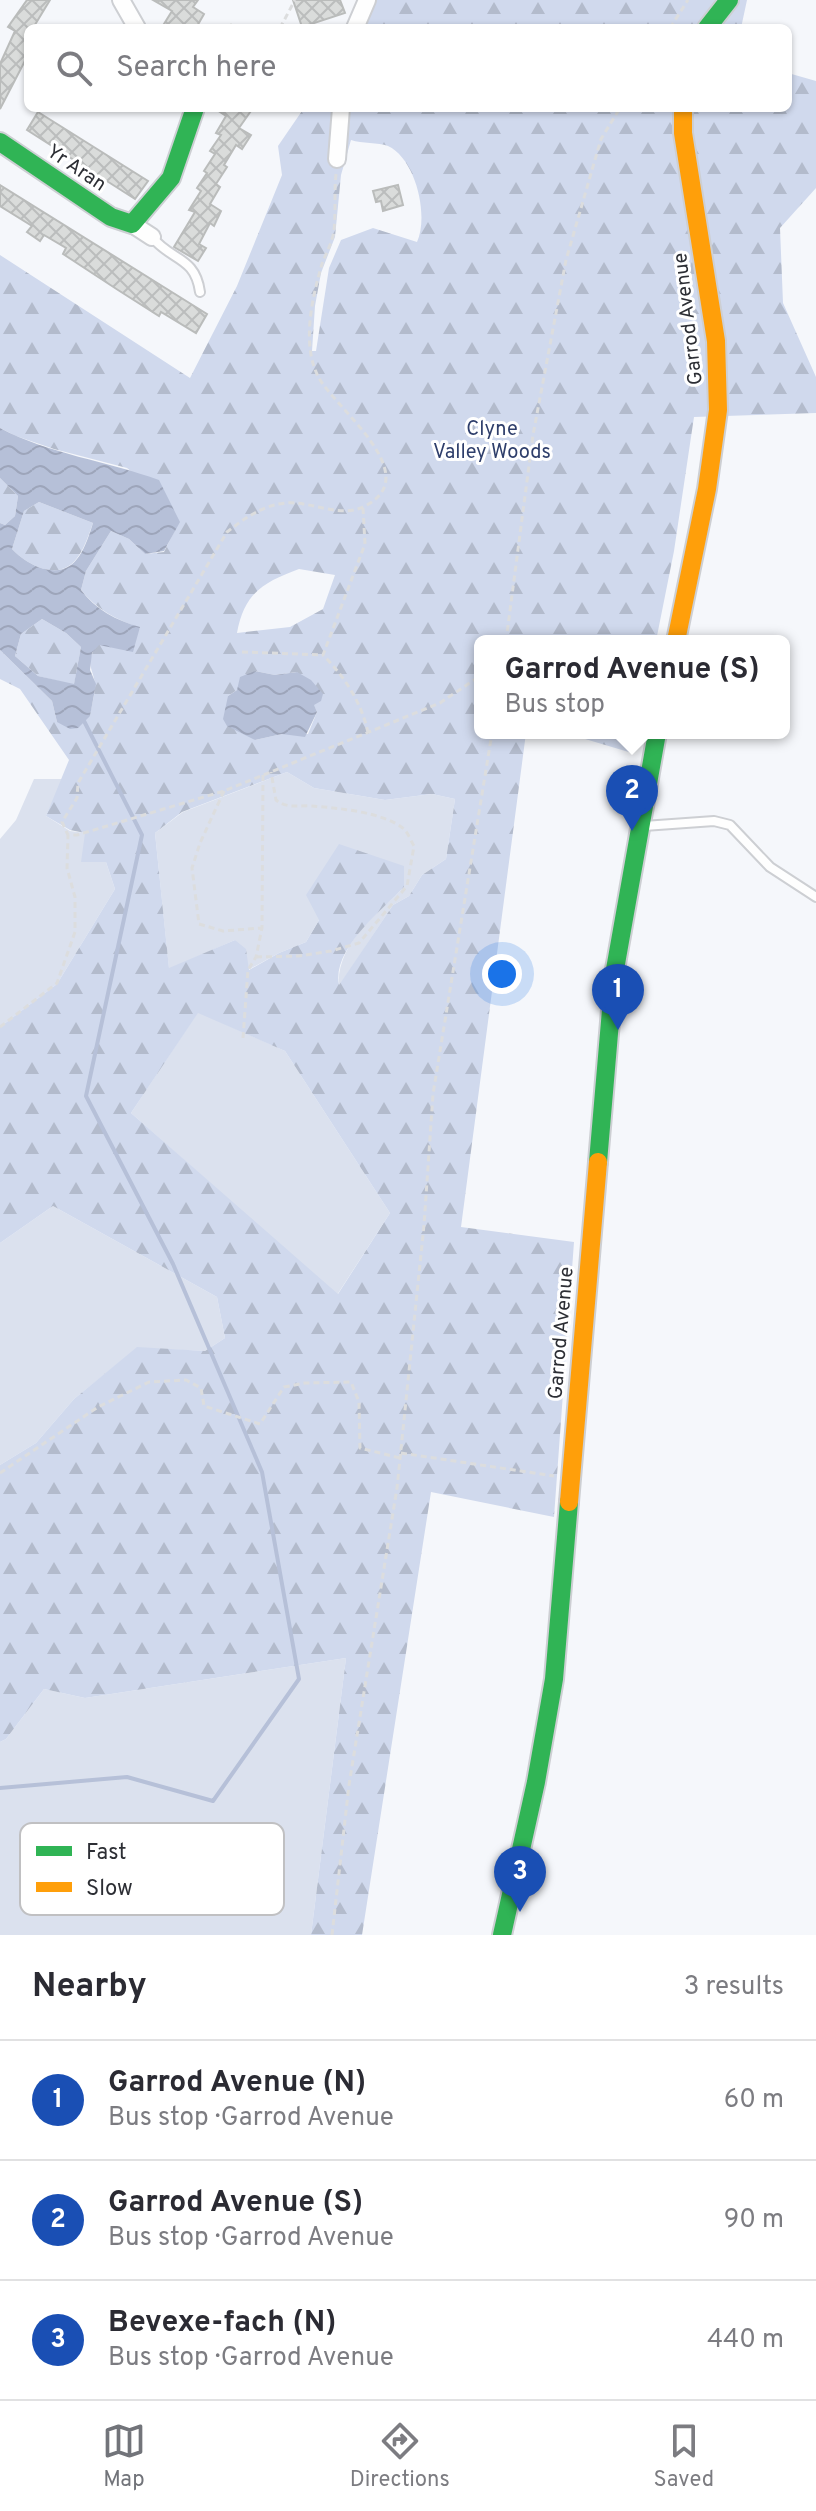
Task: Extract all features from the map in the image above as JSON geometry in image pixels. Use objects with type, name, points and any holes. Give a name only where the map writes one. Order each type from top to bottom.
[{"type":"main road","points":[[710,24],[729,0]]},
{"type":"main road","points":[[132,224],[171,178],[194,112]]},
{"type":"main road","name":"Garrod Avenue","points":[[677,635],[707,489],[718,410],[716,341],[683,133],[683,112]]},
{"type":"main road","name":"Yr Aran","points":[[0,142],[111,217],[132,224]]},
{"type":"main road","name":"Garrod Avenue","points":[[502,1935],[536,1782],[554,1679],[614,975],[656,739]]},
{"type":"street","points":[[121,0],[135,24]]},
{"type":"street","points":[[357,24],[367,0]]},
{"type":"street","points":[[337,159],[341,112]]},
{"type":"street","name":"Yr Aran","points":[[132,224],[152,237]]},
{"type":"lane","points":[[152,237],[156,243],[191,266],[198,277],[200,292]]},
{"type":"lane","points":[[639,827],[714,821],[730,825],[770,867],[816,897]]},
{"type":"path","points":[[282,24],[295,0]]},
{"type":"path","points":[[673,24],[688,0]]},
{"type":"path","points":[[507,635],[533,435],[566,260],[601,139],[618,112]]},
{"type":"path","points":[[0,1027],[57,983],[75,932],[75,897],[67,868],[68,835],[62,822],[77,798],[78,783],[227,532],[255,511],[288,503],[340,511],[363,508],[381,494],[387,472],[375,446],[319,379],[310,351],[312,309],[334,232],[337,159]]},
{"type":"path","points":[[323,655],[365,544],[363,508]]},
{"type":"path","points":[[242,652],[323,655],[340,673],[365,717],[368,733]]},
{"type":"path","points":[[68,835],[77,835],[224,791],[440,703],[474,680]]},
{"type":"path","points":[[332,1935],[349,1785],[401,1453],[424,1225],[433,1094],[491,739]]},
{"type":"path","points":[[256,957],[315,954],[359,943],[407,886],[414,846],[404,830],[381,818],[354,811],[284,806],[276,800],[271,772]]},
{"type":"path","points":[[243,1038],[248,970],[256,957],[262,928],[263,775]]},
{"type":"path","points":[[224,791],[192,868],[199,924],[223,931],[262,928]]},
{"type":"path","points":[[0,1473],[98,1407],[149,1382],[186,1380],[201,1388],[204,1406],[260,1424],[284,1387],[305,1383],[351,1382],[359,1402],[360,1448],[400,1458]]},
{"type":"path","points":[[401,1453],[569,1479]]},
{"type":"shaded area","points":[[287,772],[314,788],[385,800],[432,794],[455,799],[446,859],[422,875],[409,896],[393,905],[339,986],[340,971],[351,943],[404,887],[319,920],[306,942],[248,970],[235,940],[169,969],[155,833],[183,812]]},
{"type":"shaded area","points":[[34,779],[63,779],[46,816],[70,831],[85,833],[106,862],[115,889],[57,984],[0,1027],[0,839],[16,820]]},
{"type":"shaded area","points":[[198,1012],[285,1051],[390,1213],[337,1295],[131,1113]]},
{"type":"shaded area","points":[[53,1206],[217,1297],[225,1338],[205,1351],[137,1348],[74,1399],[36,1443],[0,1465],[0,1243]]},
{"type":"shaded area","points":[[346,1658],[311,1935],[0,1935],[0,1742],[6,1739],[44,1689],[85,1698]]},
{"type":"green space","points":[[359,0],[747,0],[742,24],[349,24]]},
{"type":"green space","name":"Clyne Valley Woods","points":[[792,74],[816,81],[816,188],[780,228],[783,303],[816,377],[816,413],[694,417],[674,551],[657,635],[474,635],[474,739],[525,739],[461,1227],[574,1242],[554,1517],[431,1492],[362,1935],[311,1935],[346,1658],[85,1698],[44,1689],[6,1739],[0,1742],[0,1465],[36,1443],[74,1399],[137,1347],[205,1351],[225,1338],[217,1297],[53,1206],[0,1243],[0,1027],[57,984],[115,889],[106,862],[81,862],[85,833],[70,830],[46,816],[69,760],[20,689],[0,679],[0,650],[52,701],[57,722],[90,716],[95,689],[90,662],[93,651],[98,644],[112,646],[140,628],[108,613],[87,597],[81,590],[86,571],[111,531],[129,539],[145,554],[164,552],[179,522],[170,504],[127,468],[54,449],[0,428],[0,255],[190,378],[237,286],[282,175],[278,146],[301,112],[792,112]],"holes":[[[351,140],[388,146],[406,163],[418,189],[420,231],[417,242],[373,228],[341,240],[329,268],[316,351],[312,351],[321,273],[335,237],[341,175]],[[299,569],[335,575],[323,609],[290,627],[237,633],[250,599],[266,584]],[[255,671],[275,675],[297,672],[317,712],[308,734],[282,734],[255,740],[228,696]],[[287,772],[314,788],[385,800],[432,794],[455,799],[446,859],[422,875],[409,896],[393,905],[339,985],[339,971],[350,944],[404,887],[404,866],[339,844],[306,895],[319,920],[306,942],[249,970],[246,949],[235,940],[169,968],[155,833],[182,812]],[[198,1013],[285,1051],[390,1213],[338,1294],[131,1113]]]},
{"type":"green space","points":[[0,478],[18,496],[15,516],[5,525],[0,523]]},
{"type":"green space","points":[[39,502],[93,523],[81,553],[69,566],[60,570],[38,567],[12,549],[24,511]]},
{"type":"green space","points":[[42,619],[66,633],[81,647],[74,685],[38,676],[15,656],[21,634]]},
{"type":"green space","points":[[585,739],[635,739],[632,753]]},
{"type":"water","points":[[0,428],[58,451],[159,480],[180,522],[164,551],[145,554],[129,539],[111,531],[86,571],[81,590],[87,597],[107,613],[140,627],[133,652],[99,645],[92,653],[90,670],[96,684],[90,716],[78,728],[70,729],[57,722],[52,701],[0,650],[0,523],[5,525],[15,516],[18,496],[0,478]],"holes":[[[39,502],[93,523],[76,561],[61,570],[38,567],[12,549],[24,511]],[[42,619],[66,633],[81,647],[74,684],[38,676],[15,656],[21,634]]]},
{"type":"water","points":[[255,671],[275,675],[297,672],[311,680],[323,694],[321,701],[314,705],[317,712],[305,737],[282,734],[255,740],[227,726],[223,719],[228,696],[237,690],[240,677]]},
{"type":"building","points":[[27,0],[50,0],[35,24],[24,24],[24,63],[0,109],[0,64],[15,31],[8,27]]},
{"type":"building","points":[[153,0],[198,0],[193,7],[204,14],[198,24],[164,24],[172,11]]},
{"type":"building","points":[[293,0],[340,0],[345,13],[311,24],[301,24]]},
{"type":"building","points":[[38,112],[148,181],[135,199],[27,130]]},
{"type":"building","points":[[220,112],[250,112],[239,128],[251,135],[242,149],[236,145],[216,184],[220,187],[210,204],[221,211],[214,226],[210,223],[199,244],[206,248],[198,261],[174,247],[195,212],[189,210],[201,191],[197,188],[215,154],[210,151],[221,135],[216,133],[226,116]]},
{"type":"building","points":[[0,185],[207,314],[196,333],[161,312],[159,316],[118,290],[63,254],[66,248],[44,235],[40,241],[27,232],[32,226],[0,206]]},
{"type":"building","points":[[398,185],[403,205],[383,211],[381,201],[376,202],[373,191]]},
{"type":"waterway","points":[[0,1788],[127,1777],[213,1801],[299,1679],[262,1472],[173,1264],[86,1096],[142,835],[82,717]]},
{"type":"traffic: fast","points":[[710,24],[729,0]]},
{"type":"traffic: fast","points":[[0,142],[111,217],[132,224],[171,178],[194,112]]},
{"type":"traffic: fast","points":[[598,1162],[614,975],[656,739]]},
{"type":"traffic: fast","points":[[502,1935],[536,1782],[554,1679],[569,1502]]},
{"type":"traffic: slow","points":[[677,635],[707,489],[718,410],[716,341],[683,133],[683,112]]},
{"type":"traffic: slow","points":[[569,1502],[598,1162]]},
{"type":"place","name":"Garrod Avenue (S)","points":[[632,831]]},
{"type":"place","name":"Garrod Avenue (N)","points":[[618,1030]]},
{"type":"place","name":"Bevexe-fach (N)","points":[[520,1912]]}]
